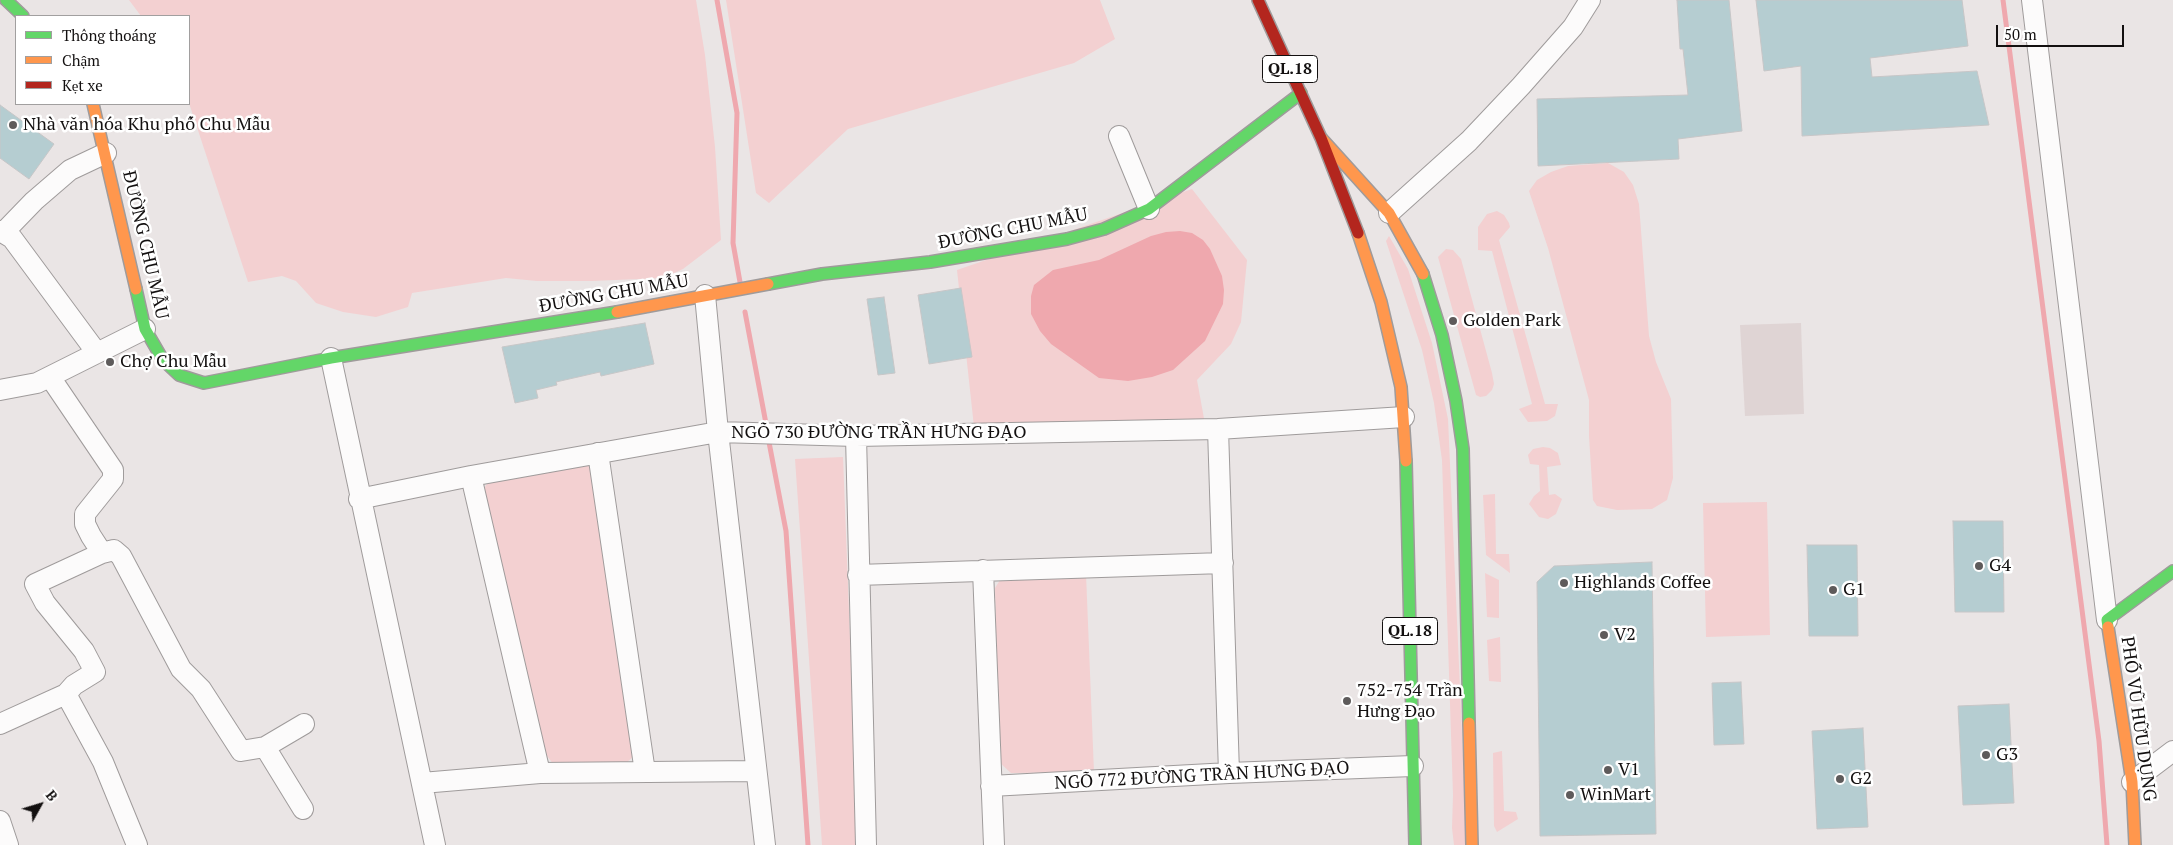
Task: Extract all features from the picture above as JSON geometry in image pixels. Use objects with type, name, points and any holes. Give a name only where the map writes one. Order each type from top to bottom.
[{"type":"main road","points":[[6,0],[21,15]]},
{"type":"main road","name":"QL.18","points":[[1258,0],[1321,138],[1355,223],[1381,302],[1401,387],[1404,417],[1415,845]]},
{"type":"main road","name":"ĐƯỜNG CHU MẪU","points":[[93,105],[106,153],[145,329],[163,360],[179,375],[204,383],[331,358],[579,319],[822,274],[930,262],[1027,247],[1104,229],[1149,209],[1301,93]]},
{"type":"main road","points":[[1321,138],[1389,213],[1421,267],[1442,335],[1462,442],[1472,845]]},
{"type":"main road","name":"PHỐ VŨ HỮU DỤNG","points":[[2135,845],[2132,782],[2107,620],[2173,571]]},
{"type":"street","points":[[1389,213],[1469,141],[1521,86],[1573,27],[1590,0]]},
{"type":"street","points":[[2032,0],[2107,620]]},
{"type":"street","points":[[1119,136],[1149,209]]},
{"type":"street","points":[[97,353],[12,238],[2,232],[70,170],[106,153]]},
{"type":"street","points":[[705,295],[726,433],[756,772],[765,845]]},
{"type":"street","points":[[0,390],[37,383],[145,329]]},
{"type":"street","points":[[331,358],[359,499],[435,845]]},
{"type":"street","points":[[50,377],[113,470],[113,479],[86,514],[85,524],[102,553]]},
{"type":"street","name":"NGÕ 730 ĐƯỜNG TRẦN HƯNG ĐẠO","points":[[359,499],[598,453],[726,433],[856,436],[1218,429],[1404,417]]},
{"type":"street","points":[[1218,429],[1229,773]]},
{"type":"street","points":[[856,436],[866,845]]},
{"type":"street","points":[[598,453],[645,772]]},
{"type":"street","points":[[471,476],[540,774]]},
{"type":"street","points":[[0,724],[66,694],[74,685],[95,672],[84,651],[44,603],[35,584],[102,553],[114,550],[121,556],[181,668],[201,689],[241,752],[265,746],[304,724]]},
{"type":"street","points":[[858,575],[1223,563]]},
{"type":"street","points":[[983,570],[994,845]]},
{"type":"street","points":[[66,694],[103,762],[137,845]]},
{"type":"street","points":[[265,746],[303,809]]},
{"type":"street","points":[[2132,782],[2173,751]]},
{"type":"street","name":"NGÕ 772 ĐƯỜNG TRẦN HƯNG ĐẠO","points":[[991,786],[1229,773],[1413,766]]},
{"type":"street","points":[[422,783],[540,774],[756,772]]},
{"type":"street","points":[[0,821],[8,845]]},
{"type":"shaded area","points":[[129,0],[696,0],[705,55],[715,147],[721,240],[683,269],[663,278],[537,281],[506,278],[412,293],[408,307],[376,317],[343,312],[316,303],[296,281],[282,276],[248,282],[190,105],[190,15],[140,15]]},
{"type":"shaded area","points":[[726,0],[1100,0],[1115,39],[1074,63],[848,129],[769,203],[756,193]]},
{"type":"shaded area","points":[[1608,163],[1624,172],[1633,185],[1639,204],[1649,336],[1656,362],[1671,399],[1673,478],[1667,500],[1652,509],[1617,510],[1597,506],[1593,500],[1589,400],[1548,248],[1529,191],[1537,180],[1551,172],[1568,166]]},
{"type":"shaded area","points":[[1192,189],[1247,260],[1241,322],[1231,344],[1197,380],[1205,424],[974,427],[957,270]]},
{"type":"shaded area","points":[[1497,211],[1504,215],[1510,227],[1499,240],[1545,404],[1558,404],[1555,416],[1547,421],[1528,422],[1519,409],[1532,404],[1492,251],[1478,250],[1478,227],[1487,214]]},
{"type":"shaded area","points":[[1180,231],[1192,233],[1203,240],[1210,249],[1222,276],[1224,290],[1223,304],[1205,341],[1173,370],[1152,377],[1128,381],[1099,378],[1051,344],[1040,331],[1031,314],[1031,296],[1034,285],[1053,270],[1099,260],[1151,236]]},
{"type":"shaded area","points":[[1389,236],[1408,269],[1432,343],[1448,419],[1467,845],[1454,845],[1452,828],[1453,795],[1442,460],[1434,403],[1422,350],[1386,241]]},
{"type":"shaded area","points":[[1446,249],[1453,250],[1461,259],[1492,373],[1494,384],[1492,390],[1486,396],[1480,397],[1476,395],[1438,257]]},
{"type":"shaded area","points":[[1801,323],[1804,414],[1745,416],[1740,325]]},
{"type":"shaded area","points":[[1550,448],[1558,453],[1561,465],[1547,467],[1549,495],[1555,494],[1562,499],[1556,514],[1548,519],[1539,517],[1529,504],[1540,491],[1539,465],[1530,464],[1528,455],[1533,449]]},
{"type":"shaded area","points":[[843,457],[858,845],[822,845],[795,459]]},
{"type":"shaded area","points":[[587,465],[593,470],[634,756],[625,764],[557,769],[547,756],[544,747],[483,492],[486,485],[493,478]]},
{"type":"shaded area","points":[[1495,494],[1496,554],[1509,554],[1510,573],[1486,555],[1483,495]]},
{"type":"shaded area","points":[[1767,502],[1770,635],[1706,637],[1703,503]]},
{"type":"shaded area","points":[[1485,573],[1499,580],[1499,618],[1487,617]]},
{"type":"shaded area","points":[[1086,574],[1094,772],[1011,773],[999,762],[995,588],[1002,577]]},
{"type":"shaded area","points":[[1500,637],[1501,682],[1489,681],[1487,640]]},
{"type":"shaded area","points":[[1502,751],[1504,811],[1516,812],[1518,819],[1497,832],[1494,826],[1493,753]]},
{"type":"building","points":[[1677,0],[1729,0],[1742,131],[1678,139],[1679,159],[1538,166],[1537,99],[1688,95],[1683,49],[1680,49]]},
{"type":"building","points":[[1756,0],[1962,0],[1968,46],[1870,58],[1872,77],[1977,71],[1989,125],[1802,136],[1801,66],[1764,71]]},
{"type":"building","name":"Nhà văn hóa Khu phố Chu Mẫu","points":[[0,105],[54,144],[29,179],[0,158]]},
{"type":"building","points":[[961,288],[972,357],[929,364],[918,295]]},
{"type":"building","points":[[884,297],[895,373],[878,375],[867,299]]},
{"type":"building","points":[[645,323],[654,364],[601,376],[600,372],[556,382],[557,385],[536,390],[538,398],[515,403],[502,347]]},
{"type":"building","name":"G4","points":[[1953,521],[2003,521],[2004,612],[1955,612]]},
{"type":"building","name":"G1","points":[[1807,545],[1857,545],[1858,636],[1809,636]]},
{"type":"building","points":[[1652,562],[1656,834],[1540,836],[1537,582],[1554,566]]},
{"type":"building","points":[[1741,682],[1744,744],[1714,745],[1712,683]]},
{"type":"building","name":"G3","points":[[2009,704],[2014,803],[1963,805],[1958,706]]},
{"type":"building","name":"G2","points":[[1863,728],[1868,827],[1817,829],[1812,731]]},
{"type":"waterway","points":[[717,0],[737,113],[733,243],[740,282]]},
{"type":"waterway","points":[[2003,0],[2099,741],[2107,845]]},
{"type":"waterway","points":[[745,312],[767,429]]},
{"type":"waterway","points":[[768,437],[786,531],[808,845]]},
{"type":"traffic: fast","points":[[6,0],[22,15]]},
{"type":"traffic: fast","points":[[768,284],[822,274],[930,262],[1067,239],[1104,229],[1149,209],[1301,93]]},
{"type":"traffic: fast","points":[[1423,274],[1442,335],[1456,401],[1463,449],[1469,723]]},
{"type":"traffic: fast","points":[[136,289],[145,329],[163,360],[179,375],[204,383],[331,358],[617,312]]},
{"type":"traffic: fast","points":[[1406,461],[1415,845]]},
{"type":"traffic: fast","points":[[2108,627],[2107,620],[2173,571]]},
{"type":"traffic: slow","points":[[93,105],[136,289]]},
{"type":"traffic: slow","points":[[1322,139],[1389,213],[1423,274]]},
{"type":"traffic: slow","points":[[1358,233],[1381,302],[1401,387],[1406,461]]},
{"type":"traffic: slow","points":[[617,312],[768,284]]},
{"type":"traffic: slow","points":[[2108,627],[2132,782],[2135,845]]},
{"type":"traffic: slow","points":[[1469,723],[1472,845]]},
{"type":"traffic: jam","points":[[1258,0],[1321,138],[1358,233]]},
{"type":"place","name":"Nhà văn hóa Khu phố Chu Mẫu","points":[[13,125]]},
{"type":"place","name":"Golden Park","points":[[1453,321]]},
{"type":"place","name":"Chợ Chu Mẫu","points":[[110,362]]},
{"type":"place","name":"G4","points":[[1979,566]]},
{"type":"place","name":"Highlands Coffee","points":[[1564,583]]},
{"type":"place","name":"G1","points":[[1833,590]]},
{"type":"place","name":"V2","points":[[1604,635]]},
{"type":"place","name":"752-754 Trần Hưng Đạo","points":[[1347,701]]},
{"type":"place","name":"G3","points":[[1986,755]]},
{"type":"place","name":"V1","points":[[1608,770]]},
{"type":"place","name":"G2","points":[[1840,779]]},
{"type":"place","name":"WinMart","points":[[1570,795]]}]
